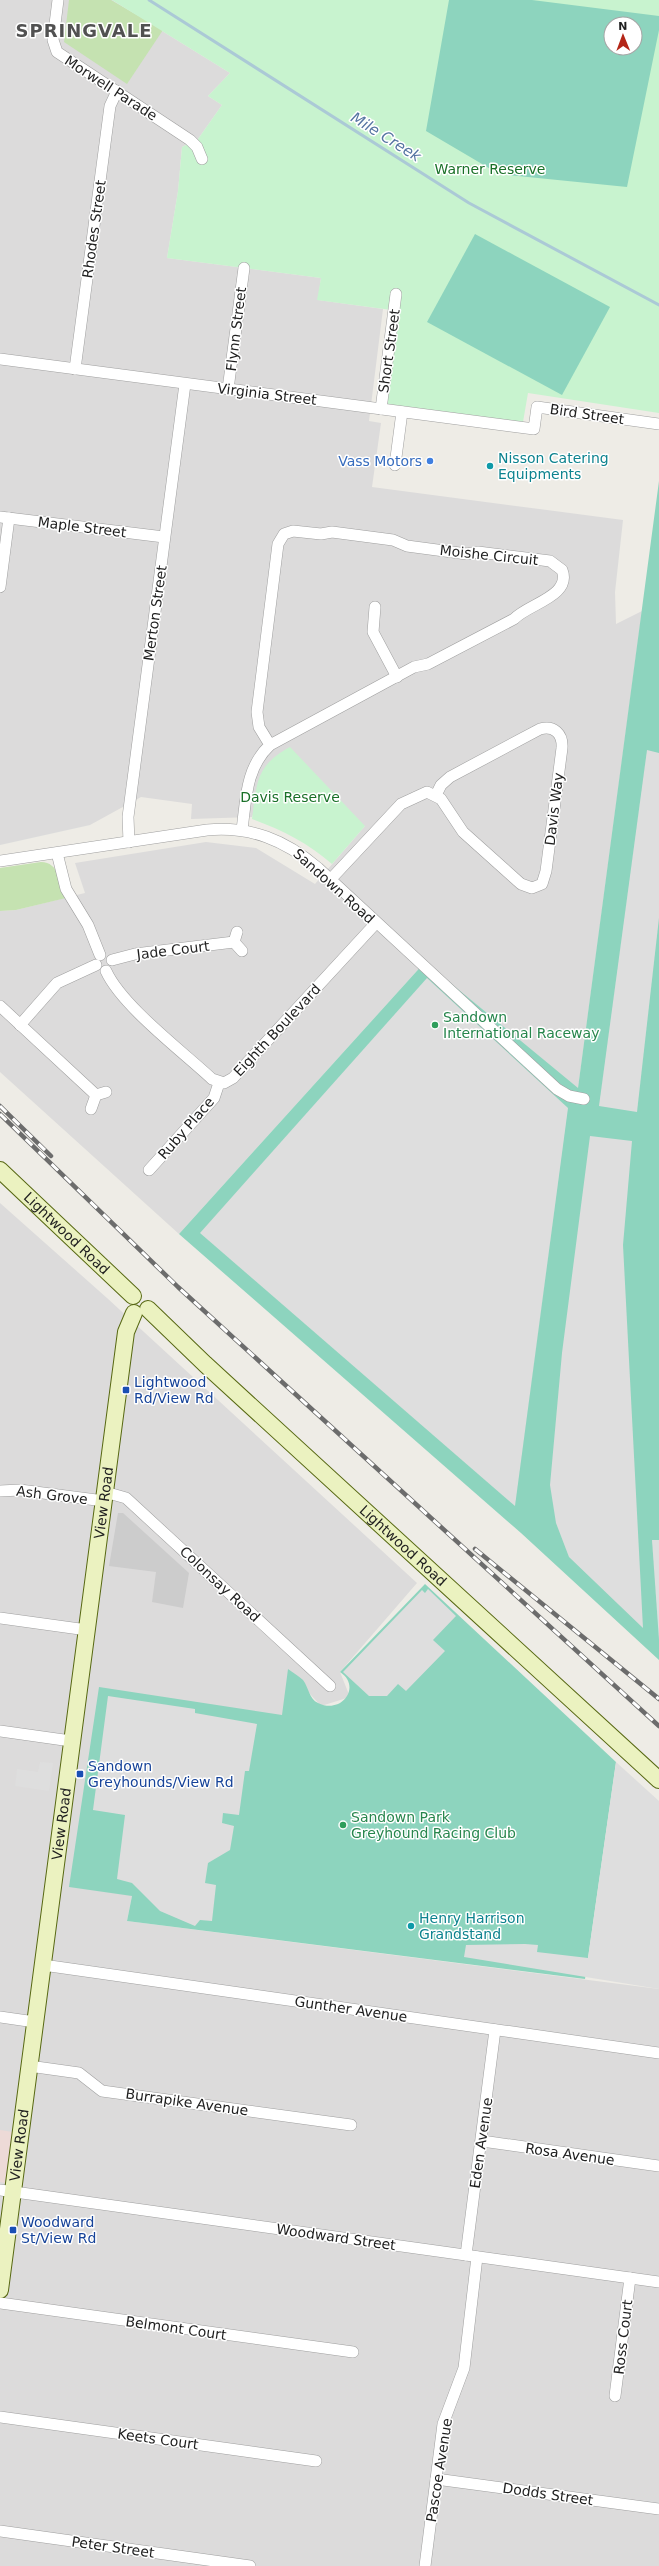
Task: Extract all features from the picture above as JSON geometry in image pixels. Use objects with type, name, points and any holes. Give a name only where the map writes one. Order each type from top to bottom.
[{"type":"street","name":"Morwell Parade","points":[[58,0],[53,40],[54,48],[61,55],[190,140],[197,147],[202,159]]},
{"type":"street","name":"Rhodes Street","points":[[75,369],[110,106],[117,91]]},
{"type":"street","name":"Flynn Street","points":[[228,389],[244,268]]},
{"type":"street","name":"Short Street","points":[[381,409],[396,294]]},
{"type":"street","name":"Virginia Street","points":[[0,359],[534,429]]},
{"type":"street","name":"Merton Street","points":[[129,842],[128,817],[185,384]]},
{"type":"street","name":"Bird Street","points":[[534,429],[537,407],[659,424]]},
{"type":"street","points":[[395,465],[402,412]]},
{"type":"street","name":"Maple Street","points":[[4,517],[164,537]]},
{"type":"street","points":[[0,587],[4,517]]},
{"type":"street","name":"Moishe Circuit","points":[[242,830],[251,773],[260,755],[270,745],[414,667],[425,666],[514,619],[520,612],[558,592],[564,580],[562,570],[550,561],[478,552],[467,554],[407,546],[393,540],[333,532],[321,534],[293,531],[284,534],[278,544],[257,712],[259,727],[270,745]]},
{"type":"street","points":[[375,607],[373,632],[397,677]]},
{"type":"street","name":"Davis Way","points":[[550,728],[556,730],[561,738],[562,748],[546,871],[542,884],[532,888],[520,884],[462,832],[444,802],[436,795],[441,785],[450,777],[540,729],[550,728]]},
{"type":"street","points":[[330,880],[401,804],[424,793],[436,795]]},
{"type":"street","name":"Sandown Road","points":[[0,861],[207,830],[242,830],[268,836],[290,846],[330,880],[557,1089],[569,1096],[584,1099]]},
{"type":"street","name":"Eighth Boulevard","points":[[57,853],[66,889],[88,925],[100,964],[117,991],[212,1079],[219,1083],[228,1082],[232,1078],[376,922]]},
{"type":"street","name":"Jade Court","points":[[100,964],[108,956],[112,960],[135,954],[236,937],[242,951]]},
{"type":"street","points":[[20,1025],[57,983],[100,964]]},
{"type":"street","points":[[0,1006],[101,1094],[91,1109]]},
{"type":"street","name":"Ruby Place","points":[[149,1170],[214,1098],[219,1083]]},
{"type":"street","name":"Lightwood Road","points":[[0,1170],[133,1296],[139,1293],[146,1296],[150,1302],[141,1311],[206,1364],[659,1780]]},
{"type":"street","name":"View Road","points":[[0,2290],[7,2191],[29,2066],[43,1965],[71,1741],[126,1332],[141,1311]]},
{"type":"street","name":"Ash Grove","points":[[0,1492],[20,1490],[104,1497]]},
{"type":"street","name":"Colonsay Road","points":[[104,1497],[126,1498],[330,1686]]},
{"type":"street","points":[[0,1618],[87,1630]]},
{"type":"street","points":[[0,1731],[71,1741]]},
{"type":"street","name":"Gunther Avenue","points":[[43,1965],[659,2053]]},
{"type":"street","points":[[0,2017],[35,2022]]},
{"type":"street","name":"Eden Avenue","points":[[466,2255],[482,2142],[495,2030]]},
{"type":"street","name":"Burrapike Avenue","points":[[29,2066],[79,2073],[102,2090],[351,2125]]},
{"type":"street","name":"Rosa Avenue","points":[[482,2142],[659,2166]]},
{"type":"street","name":"Woodward Street","points":[[7,2191],[659,2282]]},
{"type":"street","name":"Pascoe Avenue","points":[[425,2566],[443,2424],[464,2368],[477,2257]]},
{"type":"street","name":"Ross Court","points":[[615,2396],[630,2278]]},
{"type":"street","name":"Belmont Court","points":[[0,2303],[353,2352]]},
{"type":"street","name":"Keets Court","points":[[0,2417],[316,2461]]},
{"type":"street","name":"Dodds Street","points":[[436,2479],[659,2509]]},
{"type":"street","name":"Peter Street","points":[[0,2531],[250,2566]]},
{"type":"shaded area","points":[[0,0],[112,0],[230,73],[208,96],[222,105],[198,139],[182,147],[178,191],[167,258],[321,278],[318,300],[383,309],[369,421],[381,423],[372,487],[623,520],[615,592],[616,624],[642,611],[578,1089],[425,962],[179,1234],[0,1072],[0,911],[16,910],[85,893],[75,863],[206,842],[256,848],[315,884],[365,826],[254,812],[252,817],[191,819],[192,804],[141,797],[90,825],[0,845]]},
{"type":"shaded area","points":[[647,750],[659,753],[659,918],[637,1112],[599,1106]]},
{"type":"shaded area","points":[[427,978],[568,1108],[515,1506],[200,1233]]},
{"type":"shaded area","points":[[590,1136],[632,1141],[623,1245],[643,1628],[569,1557],[556,1523],[550,1485],[562,1353]]},
{"type":"shaded area","points":[[0,1203],[107,1298],[417,1583],[340,1672],[350,1697],[321,1706],[289,1671],[283,1715],[132,1896],[127,1921],[659,1989],[659,2566],[0,2566]]},
{"type":"shaded area","points":[[118,1513],[123,1513],[189,1573],[183,1608],[152,1602],[156,1572],[109,1566]]},
{"type":"shaded area","points":[[652,1540],[659,1540],[659,1640]]},
{"type":"shaded area","points":[[428,1589],[456,1616],[433,1640],[445,1651],[406,1691],[398,1684],[387,1696],[369,1696],[343,1672],[422,1590],[425,1593]]},
{"type":"shaded area","points":[[108,1696],[195,1709],[195,1713],[257,1724],[249,1771],[245,1771],[239,1815],[223,1813],[222,1823],[234,1826],[230,1850],[208,1863],[205,1883],[216,1885],[212,1921],[200,1920],[195,1926],[160,1911],[132,1883],[117,1879],[125,1815],[93,1810]]},
{"type":"shaded area","points":[[40,1762],[53,1763],[49,1791],[15,1786],[17,1769],[38,1772]]},
{"type":"shaded area","points":[[616,1762],[659,1801],[659,1989],[464,1957],[466,1945],[525,1944],[538,1945],[537,1952],[588,1958]]},
{"type":"shaded area","points":[[0,2130],[13,2132],[5,2183],[0,2182]]},
{"type":"green space","points":[[69,0],[111,0],[163,30],[127,84],[64,42]]},
{"type":"green space","name":"Warner Reserve","points":[[112,0],[659,0],[659,413],[528,393],[523,422],[387,404],[399,311],[317,300],[321,278],[167,258],[178,191],[182,147],[198,139],[222,105],[208,96],[230,73]]},
{"type":"green space","points":[[449,0],[532,0],[659,16],[659,30],[627,187],[499,174],[426,131]]},
{"type":"green space","points":[[475,234],[610,307],[562,395],[427,322]]},
{"type":"green space","name":"Sandown International Raceway","points":[[659,481],[659,1660],[521,1533],[179,1234],[425,962],[578,1088]]},
{"type":"green space","name":"Davis Reserve","points":[[290,747],[365,826],[332,864],[323,856],[294,838],[252,819],[257,785],[264,769],[270,761]]},
{"type":"green space","points":[[41,862],[47,863],[56,870],[61,880],[66,898],[16,910],[0,911],[0,868]]},
{"type":"green space","name":"Sandown Park Greyhound Racing Club","points":[[425,1584],[616,1762],[585,1979],[127,1921],[132,1896],[69,1887],[99,1687],[282,1715],[288,1669],[303,1680],[315,1701],[327,1706],[335,1705],[346,1697],[349,1691],[349,1684],[340,1672]]},
{"type":"waterway","name":"Mile Creek","points":[[149,0],[469,203],[659,305]]},
{"type":"railway","points":[[0,1106],[51,1156]]},
{"type":"railway","points":[[0,1114],[178,1287],[659,1726]]},
{"type":"railway","points":[[475,1549],[659,1699]]},
{"type":"place","name":"Vass Motors","points":[[430,461]]},
{"type":"place","name":"Nisson Catering Equipments","points":[[490,466]]},
{"type":"place","name":"Sandown International Raceway","points":[[435,1025]]},
{"type":"place","name":"Lightwood Rd/View Rd","points":[[126,1390]]},
{"type":"place","name":"Sandown Greyhounds/View Rd","points":[[80,1774]]},
{"type":"place","name":"Sandown Park Greyhound Racing Club","points":[[343,1825]]},
{"type":"place","name":"Henry Harrison Grandstand","points":[[411,1926]]},
{"type":"place","name":"Woodward St/View Rd","points":[[13,2230]]},
{"type":"district","name":"SPRINGVALE","points":[[84,31]]}]
